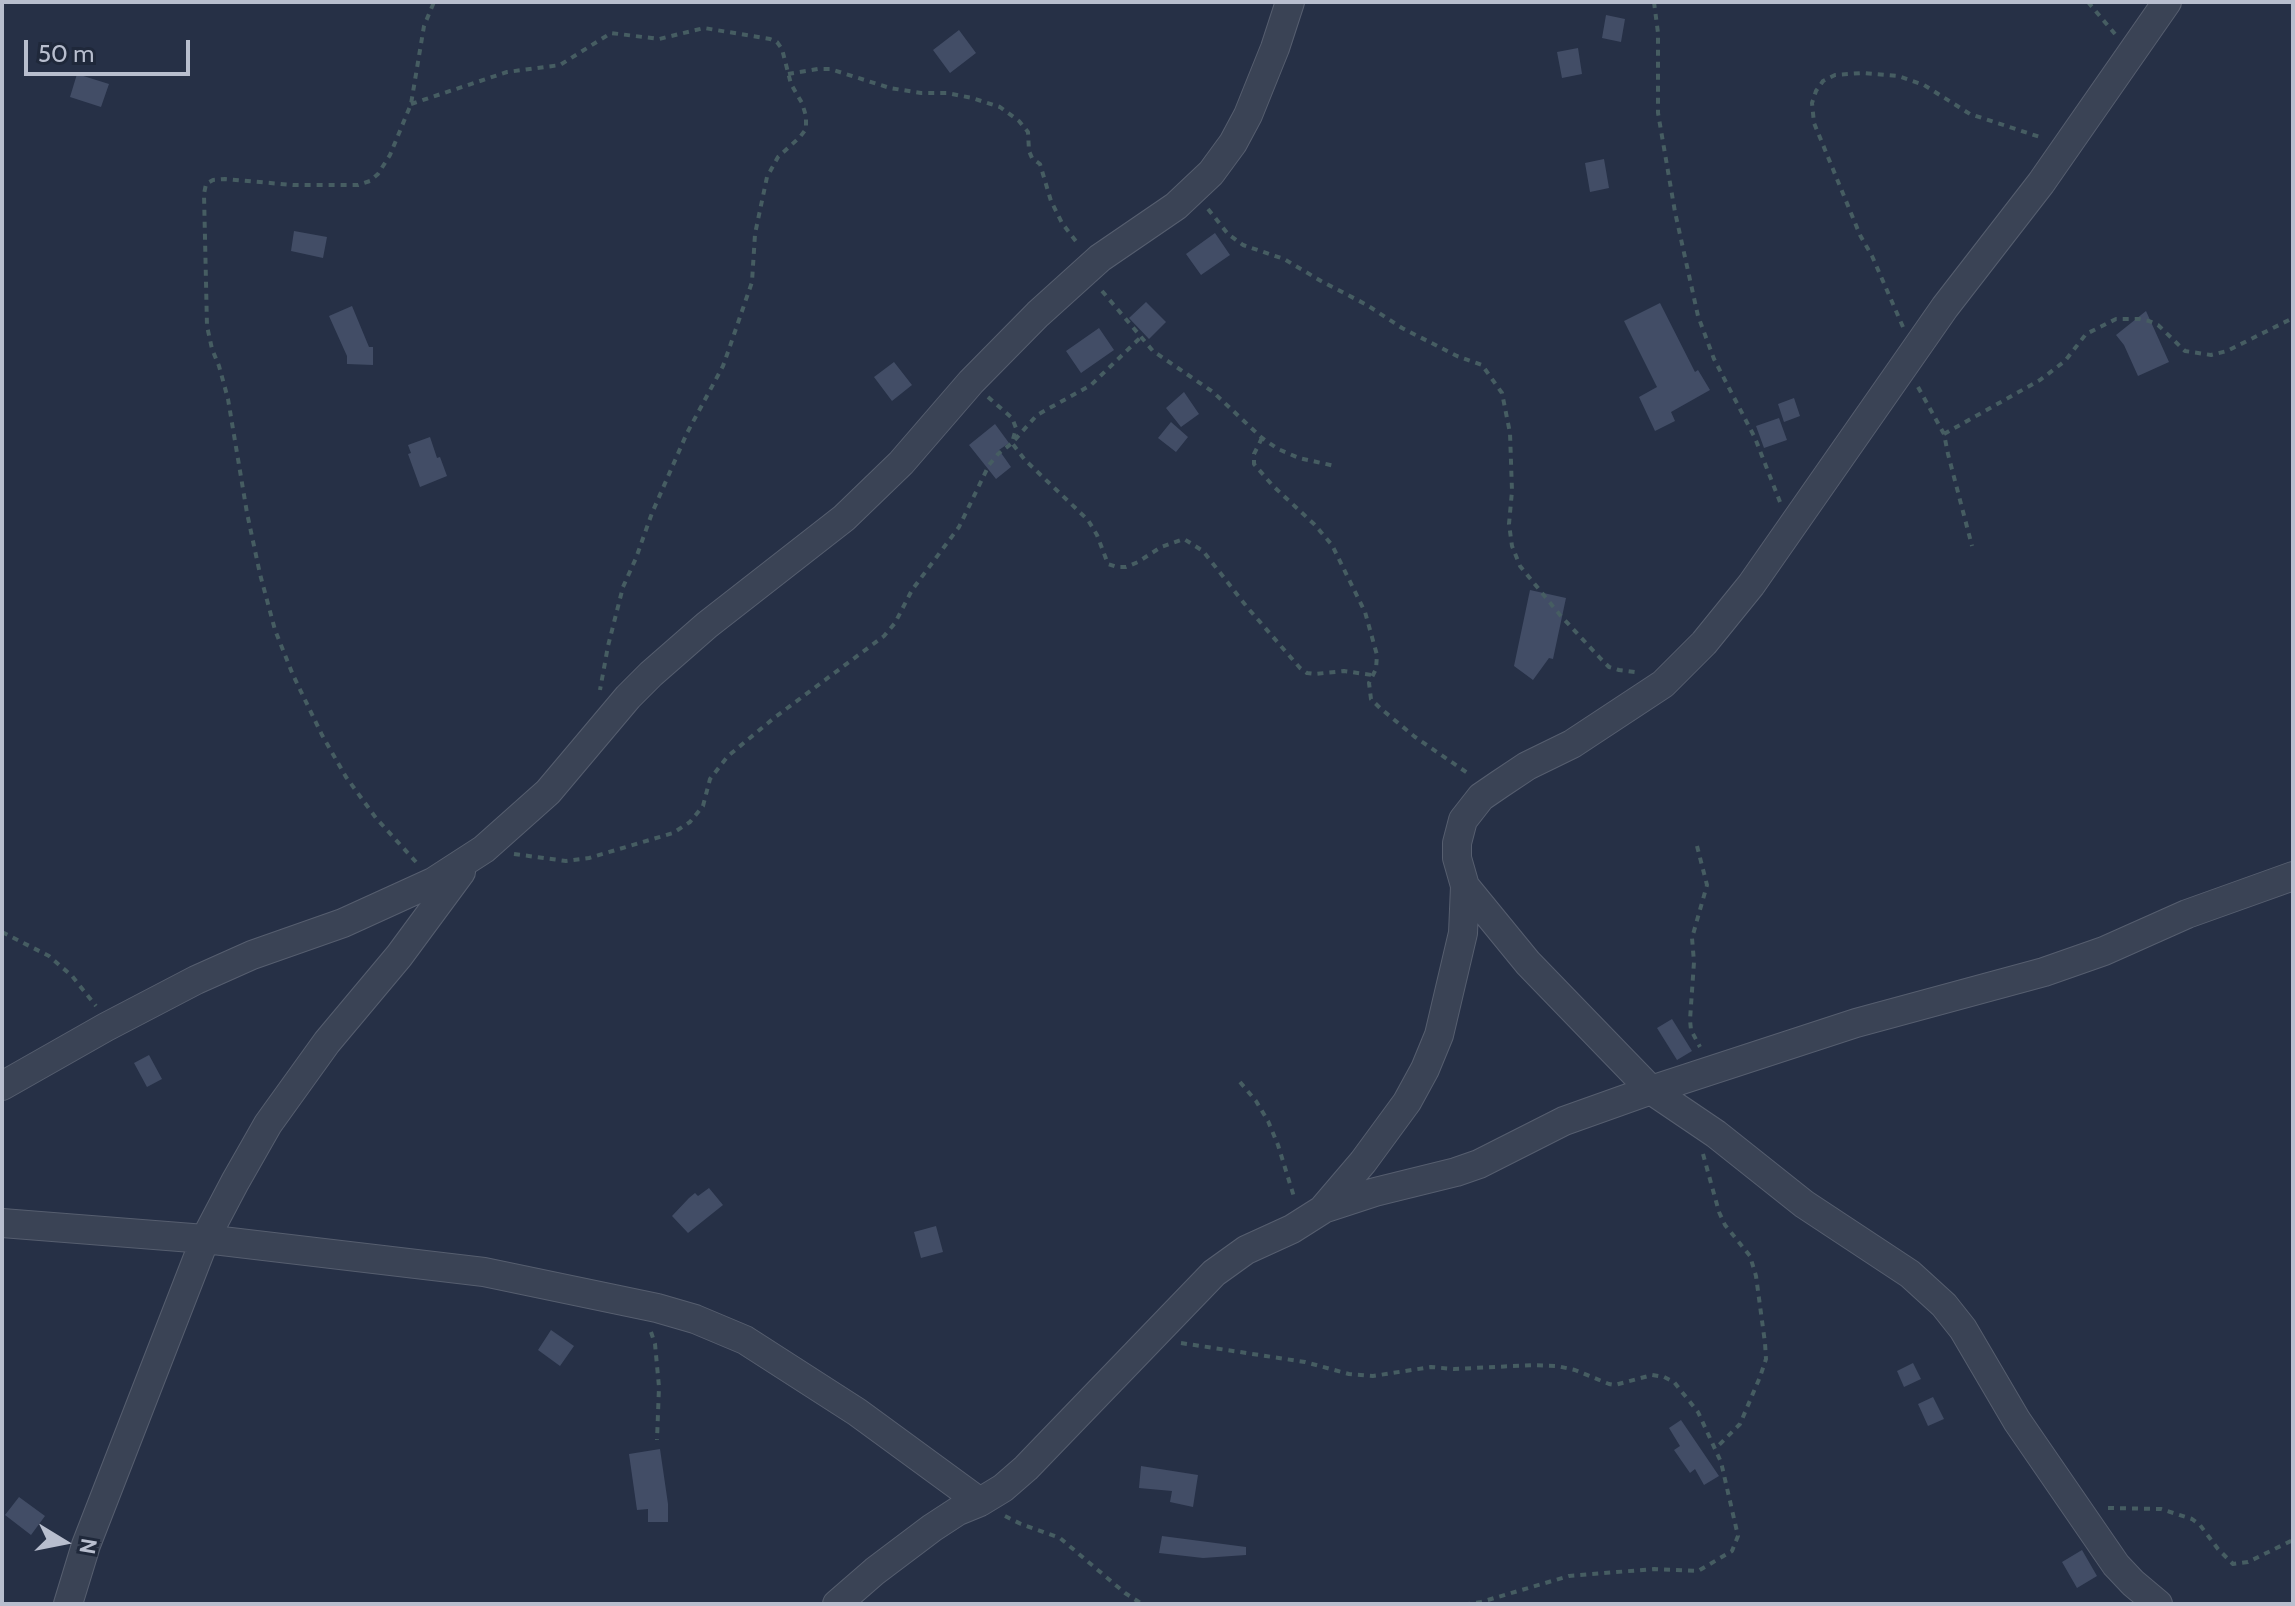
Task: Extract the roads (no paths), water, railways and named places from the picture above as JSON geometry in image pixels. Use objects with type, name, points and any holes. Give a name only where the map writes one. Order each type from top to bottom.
[{"type":"street","points":[[2,1086],[106,1027],[226,966],[343,923],[433,882],[477,854],[548,792],[651,674],[707,625],[866,498],[921,442],[971,382],[1038,314],[1090,268],[1194,191],[1219,163],[1248,115],[1290,2]]},
{"type":"street","points":[[1315,1214],[1363,1162],[1407,1102],[1439,1035],[1463,933],[1465,886],[1457,858],[1463,820],[1487,793],[1642,699],[1674,674],[1704,643],[1790,528],[1908,358],[2069,145],[2167,2]]},
{"type":"street","points":[[68,1604],[86,1545],[205,1239],[235,1182],[268,1124],[327,1042],[399,956],[477,854]]},
{"type":"street","points":[[837,1604],[932,1528],[1003,1488],[1026,1468],[1228,1261],[1315,1214],[1375,1192],[1479,1164],[1564,1121],[1651,1090],[1870,1019],[2044,972],[2104,951],[2187,914],[2293,876]]},
{"type":"street","points":[[1465,886],[1528,963],[1651,1090],[1748,1159],[1804,1204],[1910,1274],[1944,1305],[1963,1329],[2017,1421],[2116,1565],[2158,1604]]},
{"type":"street","points":[[2,1223],[205,1239],[484,1272],[633,1302],[695,1319],[745,1340],[857,1412],[980,1502]]}]
